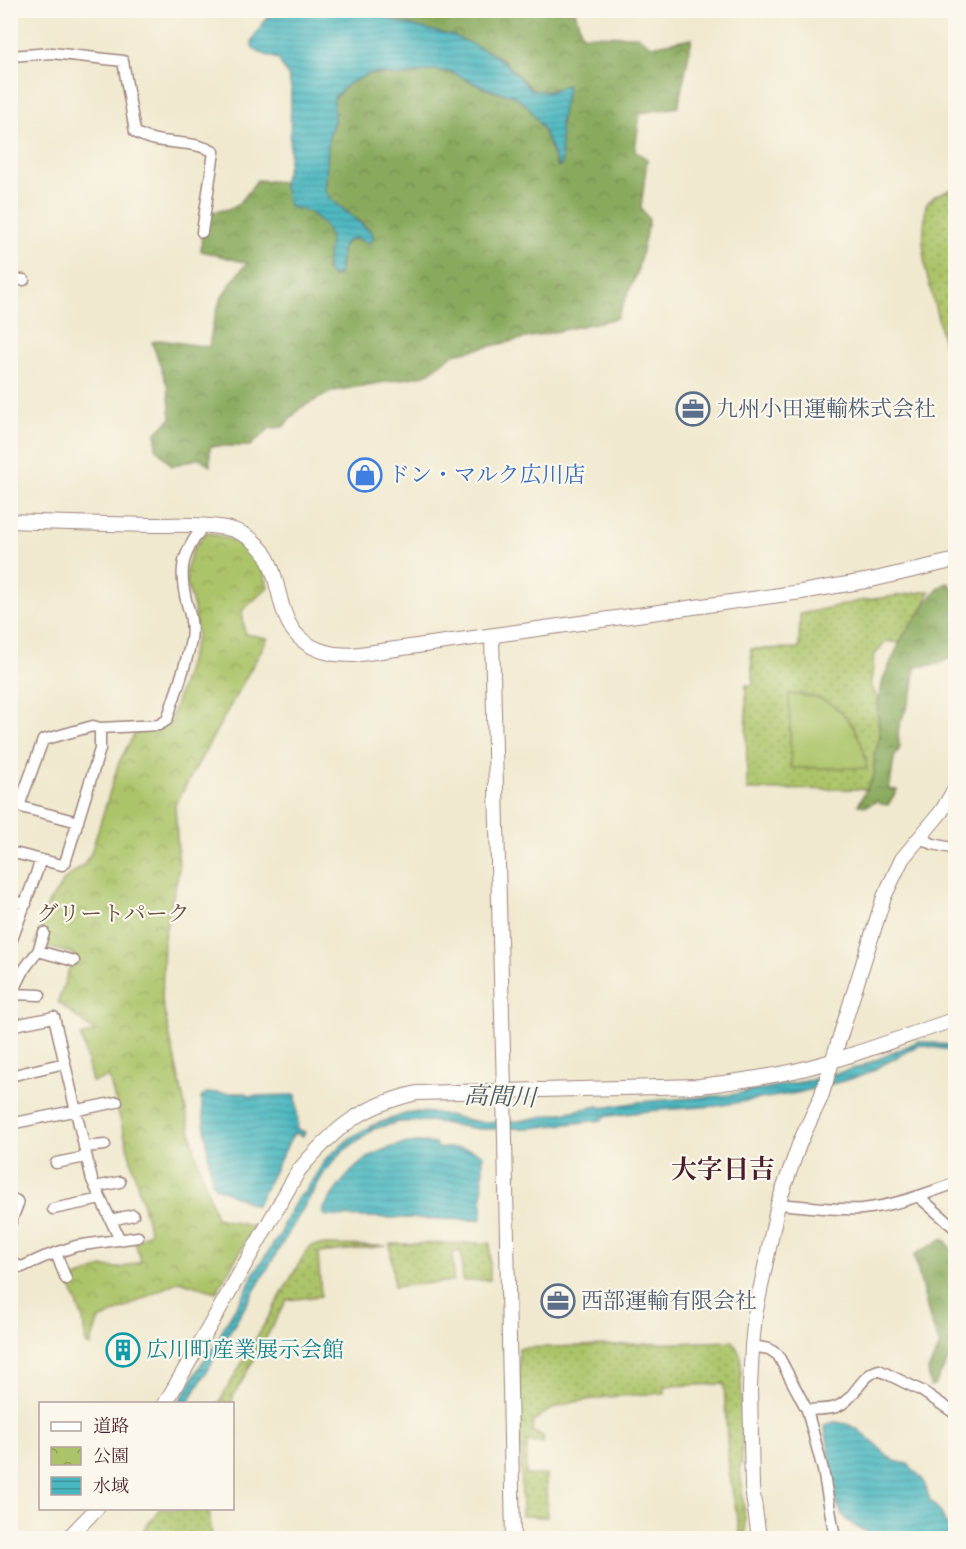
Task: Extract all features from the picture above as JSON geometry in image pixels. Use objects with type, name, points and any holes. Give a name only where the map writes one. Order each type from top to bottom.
[{"type":"street","points":[[10,56],[52,53],[123,62],[135,132],[144,138],[204,146],[214,152],[202,232]]},
{"type":"street","points":[[10,280],[24,280]]},
{"type":"street","points":[[10,521],[203,526],[238,531],[255,542],[268,558],[276,575],[284,617],[295,632],[310,645],[330,653],[353,655],[801,592],[871,580],[956,560]]},
{"type":"street","points":[[78,822],[15,805],[43,740],[93,726],[100,728],[159,725],[167,720],[191,640],[192,622],[182,572],[188,549],[203,526]]},
{"type":"street","points":[[492,636],[513,1539]]},
{"type":"street","points":[[10,852],[62,865],[65,863],[100,748],[100,728]]},
{"type":"street","points":[[759,1539],[752,1487],[750,1388],[752,1346],[755,1316],[778,1204],[792,1161],[824,1088],[884,897],[902,859],[941,812],[956,787]]},
{"type":"street","points":[[920,838],[933,844],[956,849]]},
{"type":"street","points":[[10,945],[41,860]]},
{"type":"street","points":[[10,900],[26,904]]},
{"type":"street","points":[[40,996],[11,996],[25,968],[38,951],[44,933]]},
{"type":"street","points":[[38,951],[74,961]]},
{"type":"street","points":[[10,1026],[54,1017],[95,1187],[120,1240]]},
{"type":"street","points":[[166,1402],[299,1170],[324,1141],[348,1121],[376,1105],[417,1093],[700,1086],[831,1066],[956,1019]]},
{"type":"street","points":[[10,1076],[64,1064]]},
{"type":"street","points":[[10,1124],[117,1102]]},
{"type":"street","points":[[56,1163],[105,1144]]},
{"type":"street","points":[[95,1187],[120,1182]]},
{"type":"street","points":[[778,1204],[831,1209],[862,1209],[892,1204],[956,1183]]},
{"type":"street","points":[[918,1196],[956,1229]]},
{"type":"street","points":[[10,1198],[18,1204],[10,1224]]},
{"type":"street","points":[[53,1209],[101,1199]]},
{"type":"street","points":[[111,1220],[133,1215]]},
{"type":"street","points":[[10,1263],[22,1267],[76,1246],[138,1237]]},
{"type":"street","points":[[56,1253],[66,1279]]},
{"type":"street","points":[[752,1346],[770,1349],[778,1355],[807,1410],[823,1470],[835,1539]]},
{"type":"street","points":[[807,1410],[838,1406],[849,1398],[867,1376],[879,1370],[922,1392],[956,1414]]},
{"type":"street","points":[[68,1539],[97,1510]]},
{"type":"green space","points":[[378,11],[575,11],[582,35],[638,36],[651,46],[692,38],[678,107],[640,113],[635,151],[647,159],[641,208],[649,220],[637,273],[617,318],[454,354],[425,375],[333,391],[300,408],[283,427],[270,428],[250,446],[210,446],[210,466],[200,458],[172,466],[156,448],[156,433],[171,418],[168,388],[152,342],[160,340],[209,347],[220,301],[247,263],[201,251],[202,232],[208,212],[226,210],[238,204],[257,180],[283,182],[290,206],[305,208],[329,230],[330,243],[326,270],[332,277],[337,277],[340,272],[341,253],[351,239],[372,241],[373,236],[370,230],[330,199],[325,192],[328,137],[334,122],[334,99],[348,84],[367,74],[407,76],[434,70],[456,74],[485,89],[514,96],[531,109],[542,126],[557,167],[562,165],[560,136],[566,86],[543,92],[533,90],[504,61],[493,54],[456,37],[397,23],[384,17]]},
{"type":"green space","points":[[955,188],[955,388],[925,267],[923,240],[926,204],[935,196]]},
{"type":"green space","name":"グリートパーク","points":[[206,532],[229,539],[247,549],[260,564],[268,587],[242,611],[245,634],[268,638],[175,805],[179,870],[164,937],[162,1001],[195,1152],[216,1218],[255,1227],[216,1292],[179,1281],[98,1321],[90,1346],[86,1345],[83,1320],[69,1281],[103,1267],[121,1268],[141,1261],[135,1242],[150,1232],[109,1077],[92,1082],[81,1036],[95,1032],[58,1002],[74,954],[35,944],[48,904],[66,878],[84,865],[91,853],[119,762],[136,731],[170,723],[197,635],[186,570],[192,551]]},
{"type":"green space","points":[[948,583],[955,590],[955,659],[950,658],[938,664],[915,667],[912,693],[899,727],[900,748],[894,758],[888,789],[897,790],[888,805],[877,801],[867,806],[858,805],[874,775],[874,756],[880,736],[877,711],[883,679],[903,636],[933,594]]},
{"type":"green space","points":[[930,591],[910,645],[886,641],[874,656],[871,684],[879,703],[886,742],[870,789],[747,790],[746,685],[753,685],[751,649],[799,648],[800,614],[860,601]]},
{"type":"green space","points":[[789,694],[818,698],[837,709],[858,736],[867,768],[791,768]]},
{"type":"green space","points":[[945,1240],[955,1255],[955,1349],[934,1385],[930,1386],[928,1370],[940,1346],[930,1319],[914,1255]]},
{"type":"green space","points":[[490,1243],[490,1280],[463,1281],[461,1252],[453,1252],[453,1281],[394,1287],[390,1244]]},
{"type":"green space","points":[[315,1245],[387,1246],[318,1253],[321,1296],[287,1300],[232,1402],[220,1402],[308,1248]]},
{"type":"green space","points":[[733,1341],[741,1356],[742,1464],[740,1466],[746,1533],[740,1534],[729,1471],[724,1384],[664,1386],[664,1393],[588,1400],[559,1406],[548,1411],[533,1423],[532,1431],[543,1436],[543,1443],[527,1442],[526,1475],[546,1475],[547,1517],[522,1516],[519,1348]]},
{"type":"green space","points":[[158,1510],[209,1510],[212,1538],[138,1538]]},
{"type":"water","points":[[271,11],[378,11],[393,21],[454,36],[491,53],[507,65],[531,90],[549,92],[566,85],[560,124],[562,165],[558,166],[543,129],[528,106],[514,96],[485,88],[451,72],[435,70],[400,76],[368,74],[348,84],[334,97],[334,122],[329,134],[325,191],[331,199],[372,233],[374,238],[369,243],[354,238],[348,241],[342,249],[337,276],[331,276],[327,270],[330,242],[325,227],[309,212],[289,206],[283,183],[290,152],[291,88],[288,76],[278,59],[258,52],[252,47],[252,40]]},
{"type":"water","points":[[919,1041],[955,1046],[955,1051],[919,1045],[864,1075],[797,1093],[716,1106],[648,1111],[602,1117],[602,1120],[530,1128],[479,1129],[429,1121],[399,1122],[374,1129],[342,1152],[324,1173],[189,1402],[179,1402],[202,1363],[217,1343],[253,1274],[281,1233],[283,1224],[298,1197],[305,1192],[326,1159],[350,1138],[373,1125],[411,1112],[436,1113],[479,1122],[518,1121],[599,1106],[602,1108],[639,1102],[729,1095],[811,1080],[860,1067]]},
{"type":"water","points":[[206,1093],[246,1093],[248,1096],[296,1095],[298,1125],[296,1129],[305,1132],[303,1136],[294,1133],[256,1206],[212,1183],[201,1098]]},
{"type":"water","points":[[419,1142],[436,1144],[437,1148],[467,1149],[483,1155],[482,1218],[478,1220],[326,1216],[322,1212],[340,1184],[361,1163],[387,1148]]},
{"type":"water","points":[[835,1422],[847,1424],[859,1430],[894,1461],[908,1464],[923,1480],[930,1500],[941,1513],[946,1525],[955,1528],[955,1538],[887,1537],[855,1526],[844,1516],[837,1502],[824,1425]]},
{"type":"place","name":"九州小田運輸株式会社","points":[[693,409]]},
{"type":"place","name":"ドン・マルク広川店","points":[[365,475]]},
{"type":"place","name":"西部運輸有限会社","points":[[558,1301]]},
{"type":"place","name":"広川町産業展示会館","points":[[123,1350]]},
{"type":"district","name":"大字日吉","points":[[723,1169]]},
{"type":"water label","name":"高間川","points":[[500,1097]]}]
